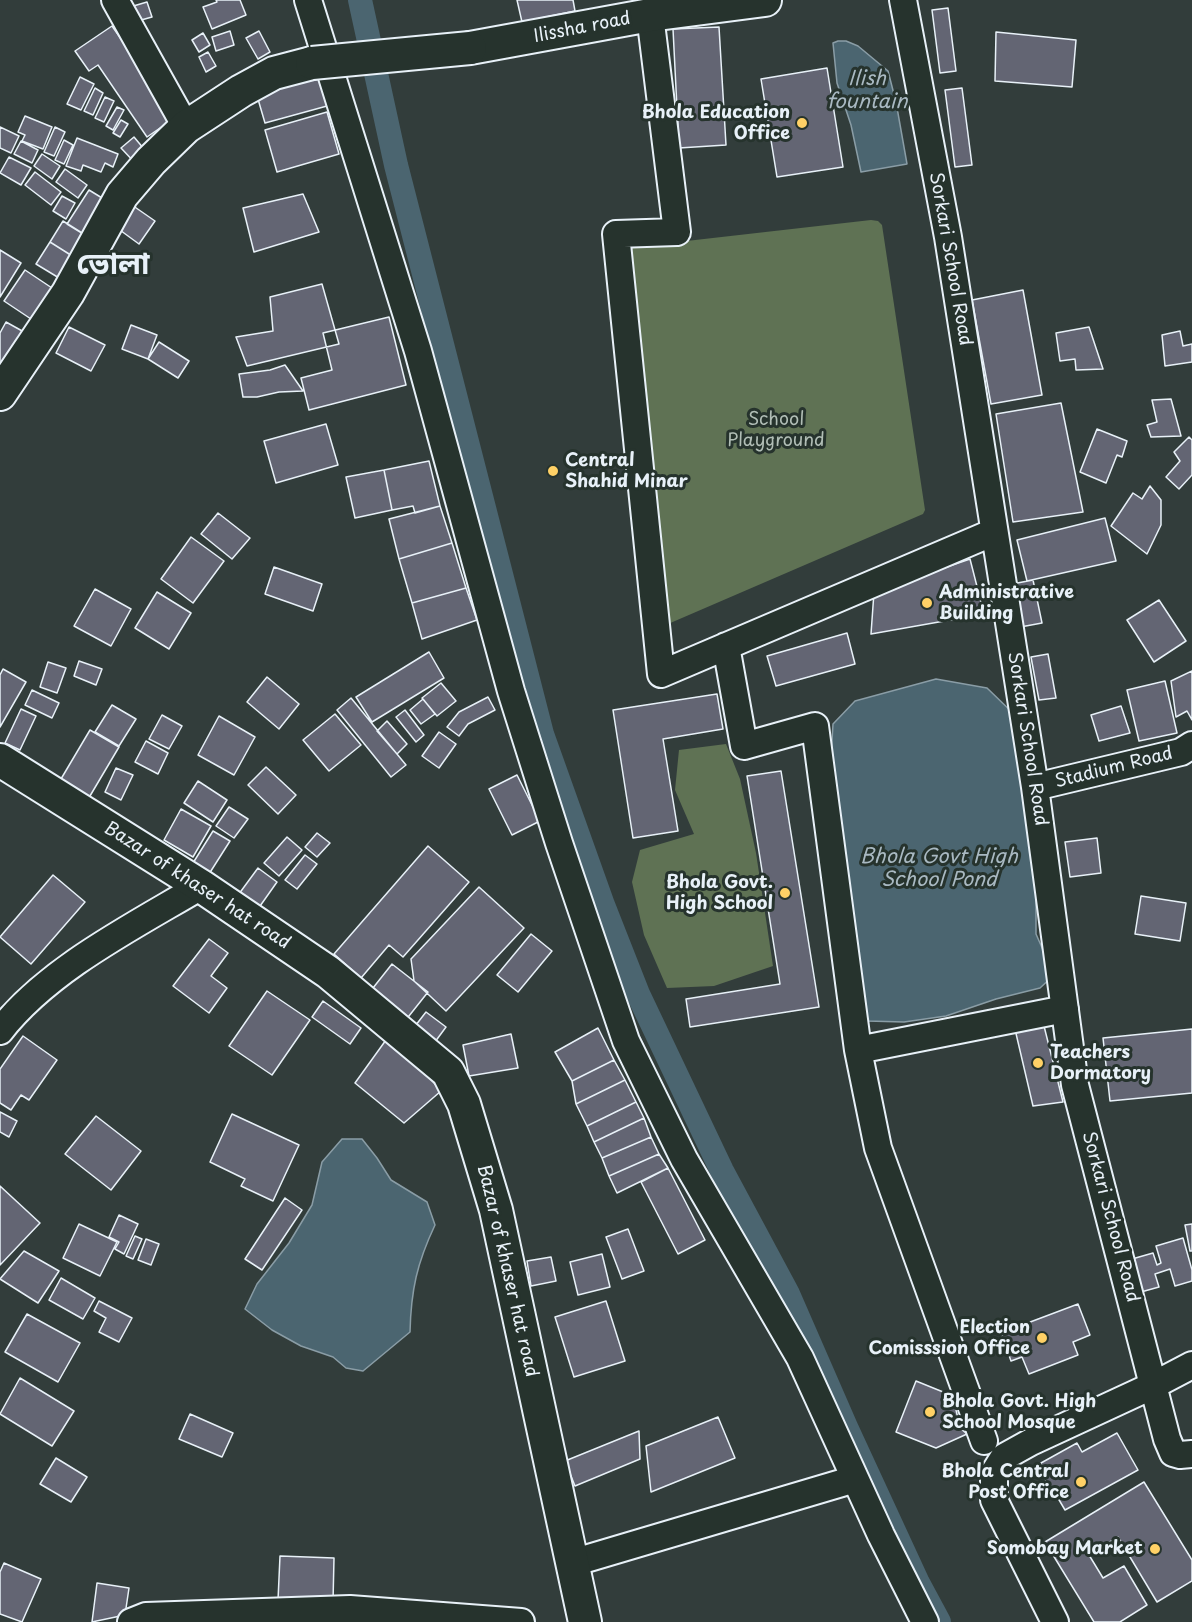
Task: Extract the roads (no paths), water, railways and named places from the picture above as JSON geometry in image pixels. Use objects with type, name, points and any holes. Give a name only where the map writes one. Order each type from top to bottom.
[{"type":"main road","name":"Ilissha road","points":[[186,127],[241,91],[274,73],[312,63],[470,48],[650,15],[765,0]]},
{"type":"main road","points":[[0,394],[68,293],[122,195],[151,161],[186,127]]},
{"type":"main road","name":"Bazar of khaser hat road","points":[[0,760],[201,886],[328,972],[447,1072],[464,1104],[496,1210],[585,1622]]},
{"type":"street","points":[[115,0],[186,127]]},
{"type":"street","points":[[308,0],[418,351],[511,691],[559,843],[626,1041],[684,1160],[800,1358],[881,1535],[925,1622]]},
{"type":"street","name":"Sorkari School Road","points":[[903,0],[948,237],[1035,787],[1076,1085],[1167,1439],[1173,1453],[1192,1454]]},
{"type":"street","points":[[650,15],[677,232],[616,234],[661,675],[994,532]]},
{"type":"street","points":[[726,646],[744,746],[815,726],[858,1050],[878,1149],[984,1441]]},
{"type":"street","name":"Stadium Road","points":[[1035,787],[1181,752],[1192,745]]},
{"type":"street","points":[[0,1031],[11,1017],[55,976],[201,886]]},
{"type":"street","points":[[858,1050],[1065,1009]]},
{"type":"street","points":[[1054,1622],[994,1500],[994,1473],[1004,1457],[1031,1442],[1192,1365]]},
{"type":"street","points":[[572,1563],[855,1479]]},
{"type":"street","points":[[132,1622],[146,1616],[350,1609],[521,1622]]},
{"type":"water","name":"Ilish fountain","points":[[846,41],[858,46],[888,71],[907,164],[861,172],[851,125],[837,83],[833,43]]},
{"type":"water","name":"Bhola Govt High School Pond","points":[[936,679],[987,688],[1016,716],[1036,860],[1036,934],[1054,975],[1040,988],[996,999],[946,1016],[904,1022],[867,1021],[831,758],[833,724],[855,701]]},
{"type":"water","points":[[342,1139],[362,1139],[391,1180],[427,1202],[435,1225],[416,1277],[410,1332],[363,1371],[346,1368],[333,1357],[301,1346],[272,1330],[245,1309],[257,1284],[289,1243],[312,1205],[322,1162]]},
{"type":"waterway","points":[[360,0],[396,165],[542,734],[603,905],[638,994],[722,1171],[788,1294],[846,1427],[918,1583],[939,1622]]},
{"type":"place","name":"Bhola Education Office","points":[[802,123]]},
{"type":"place","name":"Central Shahid Minar","points":[[553,471]]},
{"type":"place","name":"Administrative Building","points":[[927,603]]},
{"type":"place","name":"Bhola Govt. High School","points":[[785,893]]},
{"type":"place","name":"Teachers Dormatory","points":[[1038,1063]]},
{"type":"place","name":"Election Comisssion Office","points":[[1042,1338]]},
{"type":"place","name":"Bhola Govt. High School Mosque","points":[[930,1412]]},
{"type":"place","name":"Bhola Central Post Office","points":[[1081,1482]]},
{"type":"place","name":"Somobay Market","points":[[1155,1549]]},
{"type":"district","name":"ভোলা","points":[[113,266]]},
{"type":"park label","name":"School Playground","points":[[776,430]]}]
